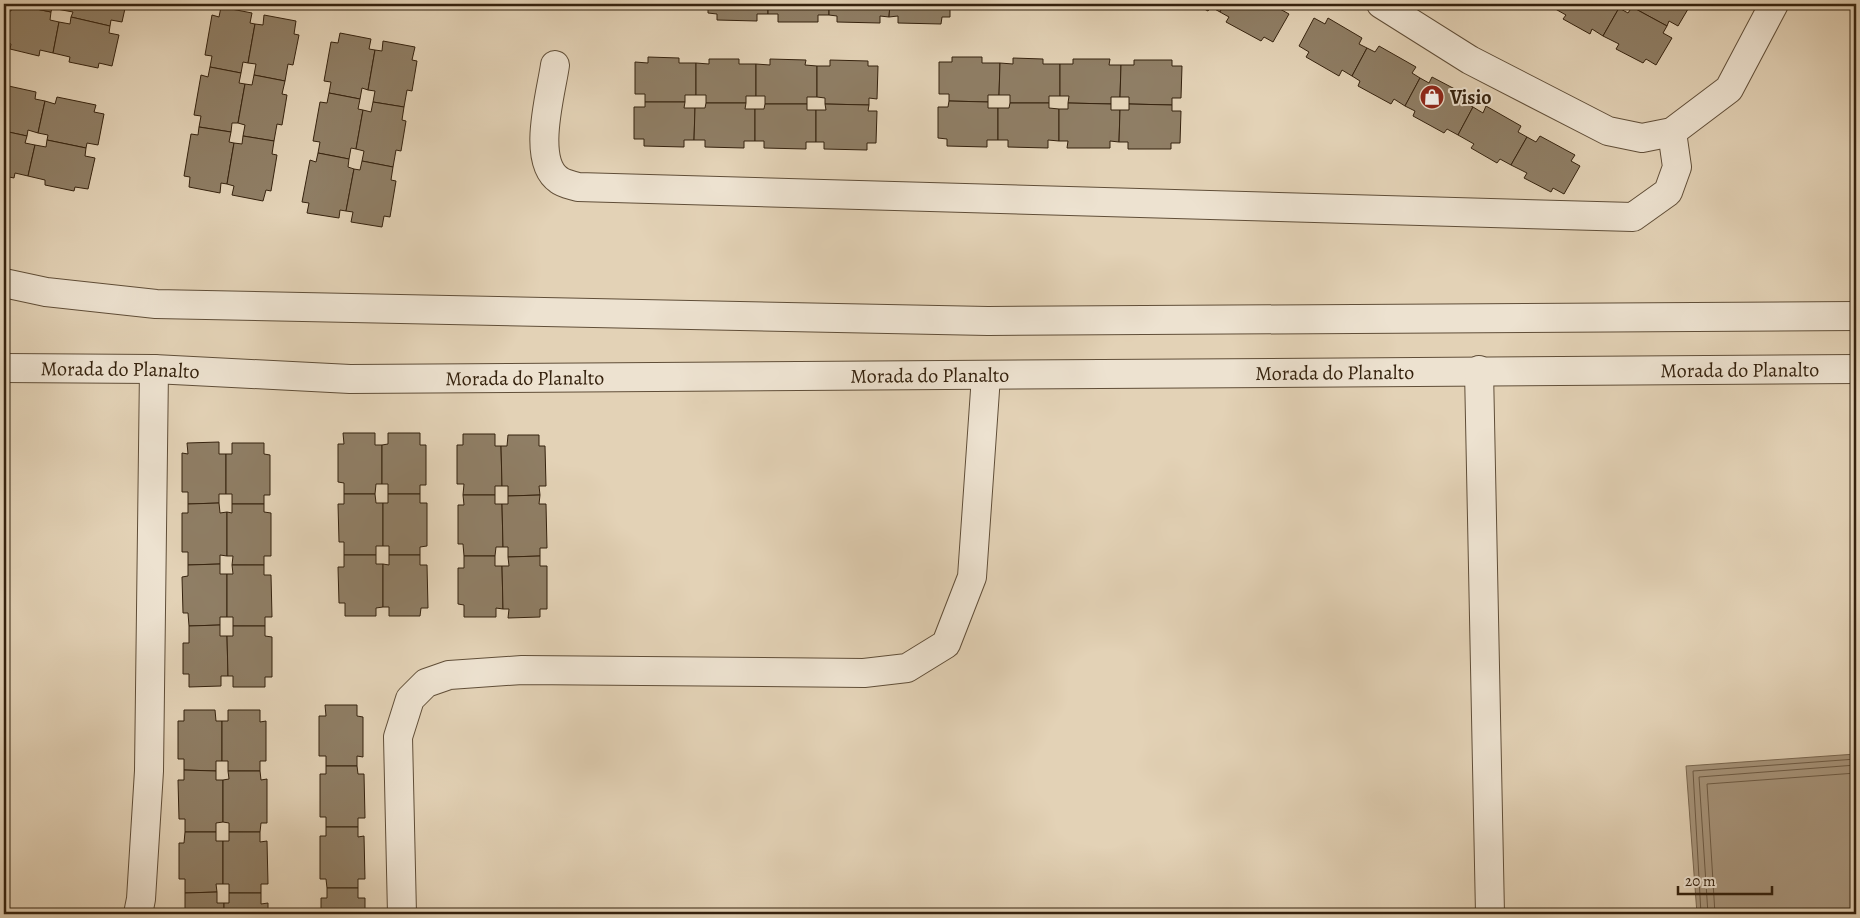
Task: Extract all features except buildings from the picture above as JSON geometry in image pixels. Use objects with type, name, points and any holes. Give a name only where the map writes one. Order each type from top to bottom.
[{"type":"street","points":[[1381,4],[1470,60],[1608,131],[1642,138],[1672,132],[1729,89],[1774,4]]},
{"type":"street","points":[[555,65],[543,140],[548,167],[559,180],[578,187],[1634,217],[1668,192],[1677,167],[1672,132]]},
{"type":"street","points":[[4,282],[46,292],[156,304],[988,321],[1856,316]]},
{"type":"street","name":"Morada do Planalto","points":[[4,368],[154,369],[350,379],[986,376],[1479,370],[1856,369]]},
{"type":"street","points":[[138,914],[141,899],[149,771],[154,369]]},
{"type":"street","points":[[1479,370],[1490,914]]},
{"type":"street","points":[[402,914],[398,737],[410,699],[426,683],[449,675],[522,670],[864,674],[908,668],[946,644],[972,577],[986,376]]},
{"type":"water","points":[[1856,754],[1856,914],[1697,914],[1686,766]]},
{"type":"place","name":"Visio","points":[[1432,97]]}]
